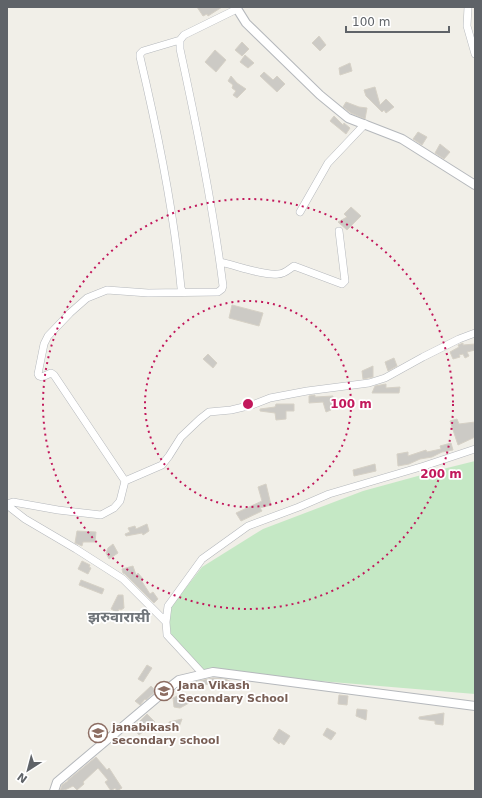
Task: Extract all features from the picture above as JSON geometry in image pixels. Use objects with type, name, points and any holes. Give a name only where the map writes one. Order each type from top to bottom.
[{"type":"street","points":[[468,7],[468,26],[475,54]]},
{"type":"street","points":[[166,622],[123,579],[25,519],[7,505],[13,502],[58,510],[101,515],[114,508],[120,501],[125,481],[54,374],[51,373],[42,377],[38,374],[44,344],[48,336],[70,313],[87,298],[107,290],[148,293],[218,292],[222,289],[223,286],[220,262],[200,144],[180,49],[180,40],[184,34],[236,8],[246,22],[320,95],[348,118],[402,138],[475,184]]},
{"type":"street","points":[[180,40],[143,51],[140,54],[140,57],[162,156],[178,255],[181,288],[183,292]]},
{"type":"street","points":[[300,212],[328,163],[365,124]]},
{"type":"street","points":[[220,262],[270,274],[286,272],[294,266],[342,284],[345,281],[339,231]]},
{"type":"street","points":[[125,481],[162,465],[188,429],[209,412],[231,410],[292,393],[369,383],[385,378],[459,339],[475,334]]},
{"type":"street","points":[[203,674],[167,634],[166,622],[168,606],[202,559],[248,526],[300,507],[329,494],[424,466],[475,449]]},
{"type":"street","points":[[54,791],[57,782],[179,680],[203,674],[213,672],[267,678],[475,706]]},
{"type":"green space","points":[[475,461],[475,694],[200,671],[169,636],[167,612],[202,567],[263,529],[363,491]]},
{"type":"building","points":[[197,7],[222,7],[208,16],[207,14],[203,16]]},
{"type":"building","points":[[319,36],[326,45],[320,51],[312,43]]},
{"type":"building","points":[[242,42],[249,49],[242,56],[235,50]]},
{"type":"building","points":[[215,50],[226,60],[216,72],[205,62]]},
{"type":"building","points":[[245,55],[254,63],[248,68],[240,62]]},
{"type":"building","points":[[350,63],[352,71],[340,75],[339,68]]},
{"type":"building","points":[[264,72],[273,80],[277,76],[285,84],[277,92],[260,76]]},
{"type":"building","points":[[231,76],[237,83],[246,89],[237,98],[233,95],[236,91],[232,88],[233,85],[228,81]]},
{"type":"building","points":[[375,87],[380,105],[386,99],[394,107],[386,113],[384,110],[382,112],[366,96],[364,90]]},
{"type":"building","points":[[346,102],[359,107],[367,108],[365,119],[351,113],[343,107]]},
{"type":"building","points":[[334,116],[343,125],[344,123],[350,128],[346,134],[330,121]]},
{"type":"building","points":[[418,132],[427,137],[422,145],[413,139]]},
{"type":"building","points":[[440,144],[450,152],[444,159],[435,153]]},
{"type":"building","points":[[351,207],[361,216],[347,230],[338,222],[347,217],[344,214]]},
{"type":"building","points":[[232,305],[263,313],[259,326],[229,318]]},
{"type":"building","points":[[463,343],[463,345],[475,344],[475,350],[467,352],[469,356],[465,358],[463,354],[459,355],[460,357],[453,359],[450,352],[459,347],[458,345]]},
{"type":"building","points":[[208,354],[217,363],[213,368],[203,359]]},
{"type":"building","points":[[394,358],[397,366],[388,371],[385,362]]},
{"type":"building","points":[[373,366],[373,377],[363,379],[362,371]]},
{"type":"building","points":[[386,384],[386,388],[400,387],[399,393],[372,393],[375,386]]},
{"type":"building","points":[[315,395],[315,397],[333,396],[331,410],[326,412],[323,402],[309,403],[309,396]]},
{"type":"building","points":[[276,404],[294,404],[294,411],[286,411],[286,419],[276,420],[275,413],[260,411],[260,409],[275,407]]},
{"type":"building","points":[[457,419],[459,424],[475,422],[475,437],[458,445],[450,421]]},
{"type":"building","points":[[451,443],[453,450],[398,466],[397,454],[408,452],[408,456],[426,450],[427,452],[441,449],[440,446]]},
{"type":"building","points":[[375,464],[376,471],[354,476],[353,470]]},
{"type":"building","points":[[266,484],[271,505],[260,508],[262,511],[241,521],[236,513],[262,501],[258,487]]},
{"type":"building","points":[[147,524],[149,531],[143,535],[142,533],[126,536],[125,534],[130,532],[128,528],[135,526],[136,529]]},
{"type":"building","points":[[77,531],[96,532],[95,542],[83,542],[82,546],[75,543]]},
{"type":"building","points":[[113,544],[118,553],[109,559],[106,553],[108,548]]},
{"type":"building","points":[[82,561],[90,565],[89,567],[91,568],[88,574],[78,569]]},
{"type":"building","points":[[133,566],[136,575],[138,573],[143,579],[141,580],[150,594],[153,592],[158,599],[154,603],[123,573],[122,569]]},
{"type":"building","points":[[81,580],[104,589],[102,594],[79,585]]},
{"type":"building","points":[[118,595],[123,595],[124,608],[121,610],[119,609],[118,613],[111,609]]},
{"type":"building","points":[[147,665],[152,668],[143,682],[138,679]]},
{"type":"building","points":[[213,678],[225,679],[232,682],[219,683],[219,680],[205,685],[185,688],[184,684]]},
{"type":"building","points":[[151,686],[156,691],[146,700],[145,699],[140,705],[135,701]]},
{"type":"building","points":[[183,693],[189,703],[180,708],[174,707],[173,698]]},
{"type":"building","points":[[339,695],[348,696],[347,705],[338,704]]},
{"type":"building","points":[[357,709],[367,710],[366,720],[356,716]]},
{"type":"building","points":[[444,713],[443,725],[435,724],[435,721],[419,719],[419,717]]},
{"type":"building","points":[[147,714],[155,722],[139,735],[133,728]]},
{"type":"building","points":[[182,719],[179,727],[169,728],[169,722]]},
{"type":"building","points":[[327,728],[336,733],[331,740],[323,735]]},
{"type":"building","points":[[279,729],[290,736],[284,745],[280,742],[279,744],[273,739]]},
{"type":"building","points":[[96,757],[107,770],[109,768],[122,788],[117,791],[115,788],[111,791],[105,782],[108,780],[98,768],[77,790],[73,786],[60,791],[62,785]]},
{"type":"place","name":"Jana Vikash Secondary School","points":[[164,691]]},
{"type":"place","name":"janabikash secondary school","points":[[98,733]]},
{"type":"district","name":"झरुवारासी","points":[[119,617]]}]
